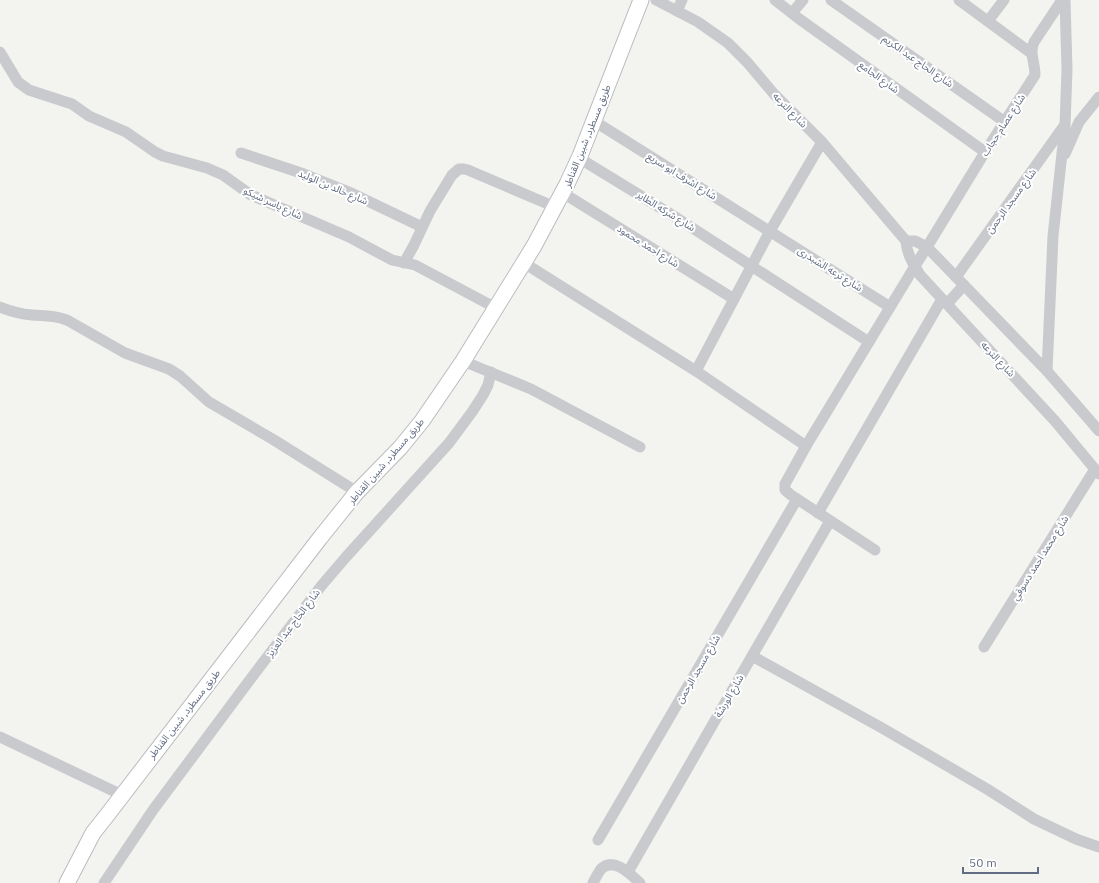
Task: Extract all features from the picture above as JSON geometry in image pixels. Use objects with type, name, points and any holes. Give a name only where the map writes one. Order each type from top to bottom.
[{"type":"main road","name":"طريق مسطرد, شبين القناطر","points":[[67,883],[93,833],[122,795],[320,538],[357,492],[400,448],[467,362],[496,308],[524,263],[563,192],[579,158],[641,0]]},
{"type":"street","name":"شارع الترعه","points":[[656,0],[698,22],[728,43],[747,62],[774,94],[822,142],[906,241],[908,254],[920,275],[1055,421],[1097,471]]},
{"type":"street","points":[[674,9],[682,0]]},
{"type":"street","name":"شارع الجامع","points":[[775,0],[985,152]]},
{"type":"street","points":[[792,13],[803,0]]},
{"type":"street","name":"شارع الحاج عبد الكريم","points":[[830,0],[1005,122]]},
{"type":"street","points":[[959,0],[1031,53],[1034,42],[1062,0]]},
{"type":"street","points":[[988,21],[1004,0]]},
{"type":"street","points":[[1047,371],[1054,236],[1065,126],[1067,69],[1065,0]]},
{"type":"street","name":"شارع ياسر شيكو","points":[[0,52],[18,82],[29,90],[72,104],[89,116],[126,132],[163,156],[212,170],[251,195],[349,237],[392,260],[415,265],[496,308]]},
{"type":"street","name":"شارع عصام حجاب","points":[[797,499],[785,490],[785,484],[806,446],[915,266],[985,152],[1035,75],[1035,68],[1031,53]]},
{"type":"street","points":[[1062,162],[1079,122],[1099,98]]},
{"type":"street","name":"شارع اشرف ابو سريع","points":[[594,121],[770,231]]},
{"type":"street","name":"شارع مسجد الرحمن","points":[[818,513],[944,301],[960,281],[1065,126]]},
{"type":"street","points":[[696,371],[770,231],[822,142]]},
{"type":"street","name":"شارع خالد بن الوليد","points":[[242,153],[304,174],[349,192],[422,227]]},
{"type":"street","name":"شارع شركه الطاير","points":[[579,158],[677,218],[869,342]]},
{"type":"street","points":[[404,263],[435,200],[452,175],[459,169],[464,168],[555,206]]},
{"type":"street","name":"شارع احمد محمود","points":[[563,192],[734,299]]},
{"type":"street","name":"شارع ترعه الشبدرى","points":[[770,231],[890,307]]},
{"type":"street","points":[[906,241],[916,241],[927,247],[1047,371],[1099,431]]},
{"type":"street","points":[[524,263],[696,371],[806,446]]},
{"type":"street","points":[[0,307],[14,312],[31,315],[57,316],[67,320],[125,353],[169,369],[180,376],[209,402],[274,440],[357,492]]},
{"type":"street","points":[[467,362],[531,389],[640,447]]},
{"type":"street","name":"شارع الحاج عبد العزيز","points":[[104,883],[153,810],[322,585],[450,443],[483,395],[488,385],[488,371]]},
{"type":"street","name":"شارع محمد احمد دسوقي","points":[[984,647],[1097,471]]},
{"type":"street","points":[[797,499],[875,550]]},
{"type":"street","name":"شارع مسجد الرحمن","points":[[598,840],[797,499]]},
{"type":"street","name":"شارع الورشة","points":[[628,872],[830,521]]},
{"type":"street","points":[[752,656],[882,728],[987,789],[1034,819],[1076,839],[1099,847]]},
{"type":"street","points":[[0,737],[122,795]]},
{"type":"street","points":[[593,883],[601,869],[607,865],[615,865],[628,872],[638,882]]}]
